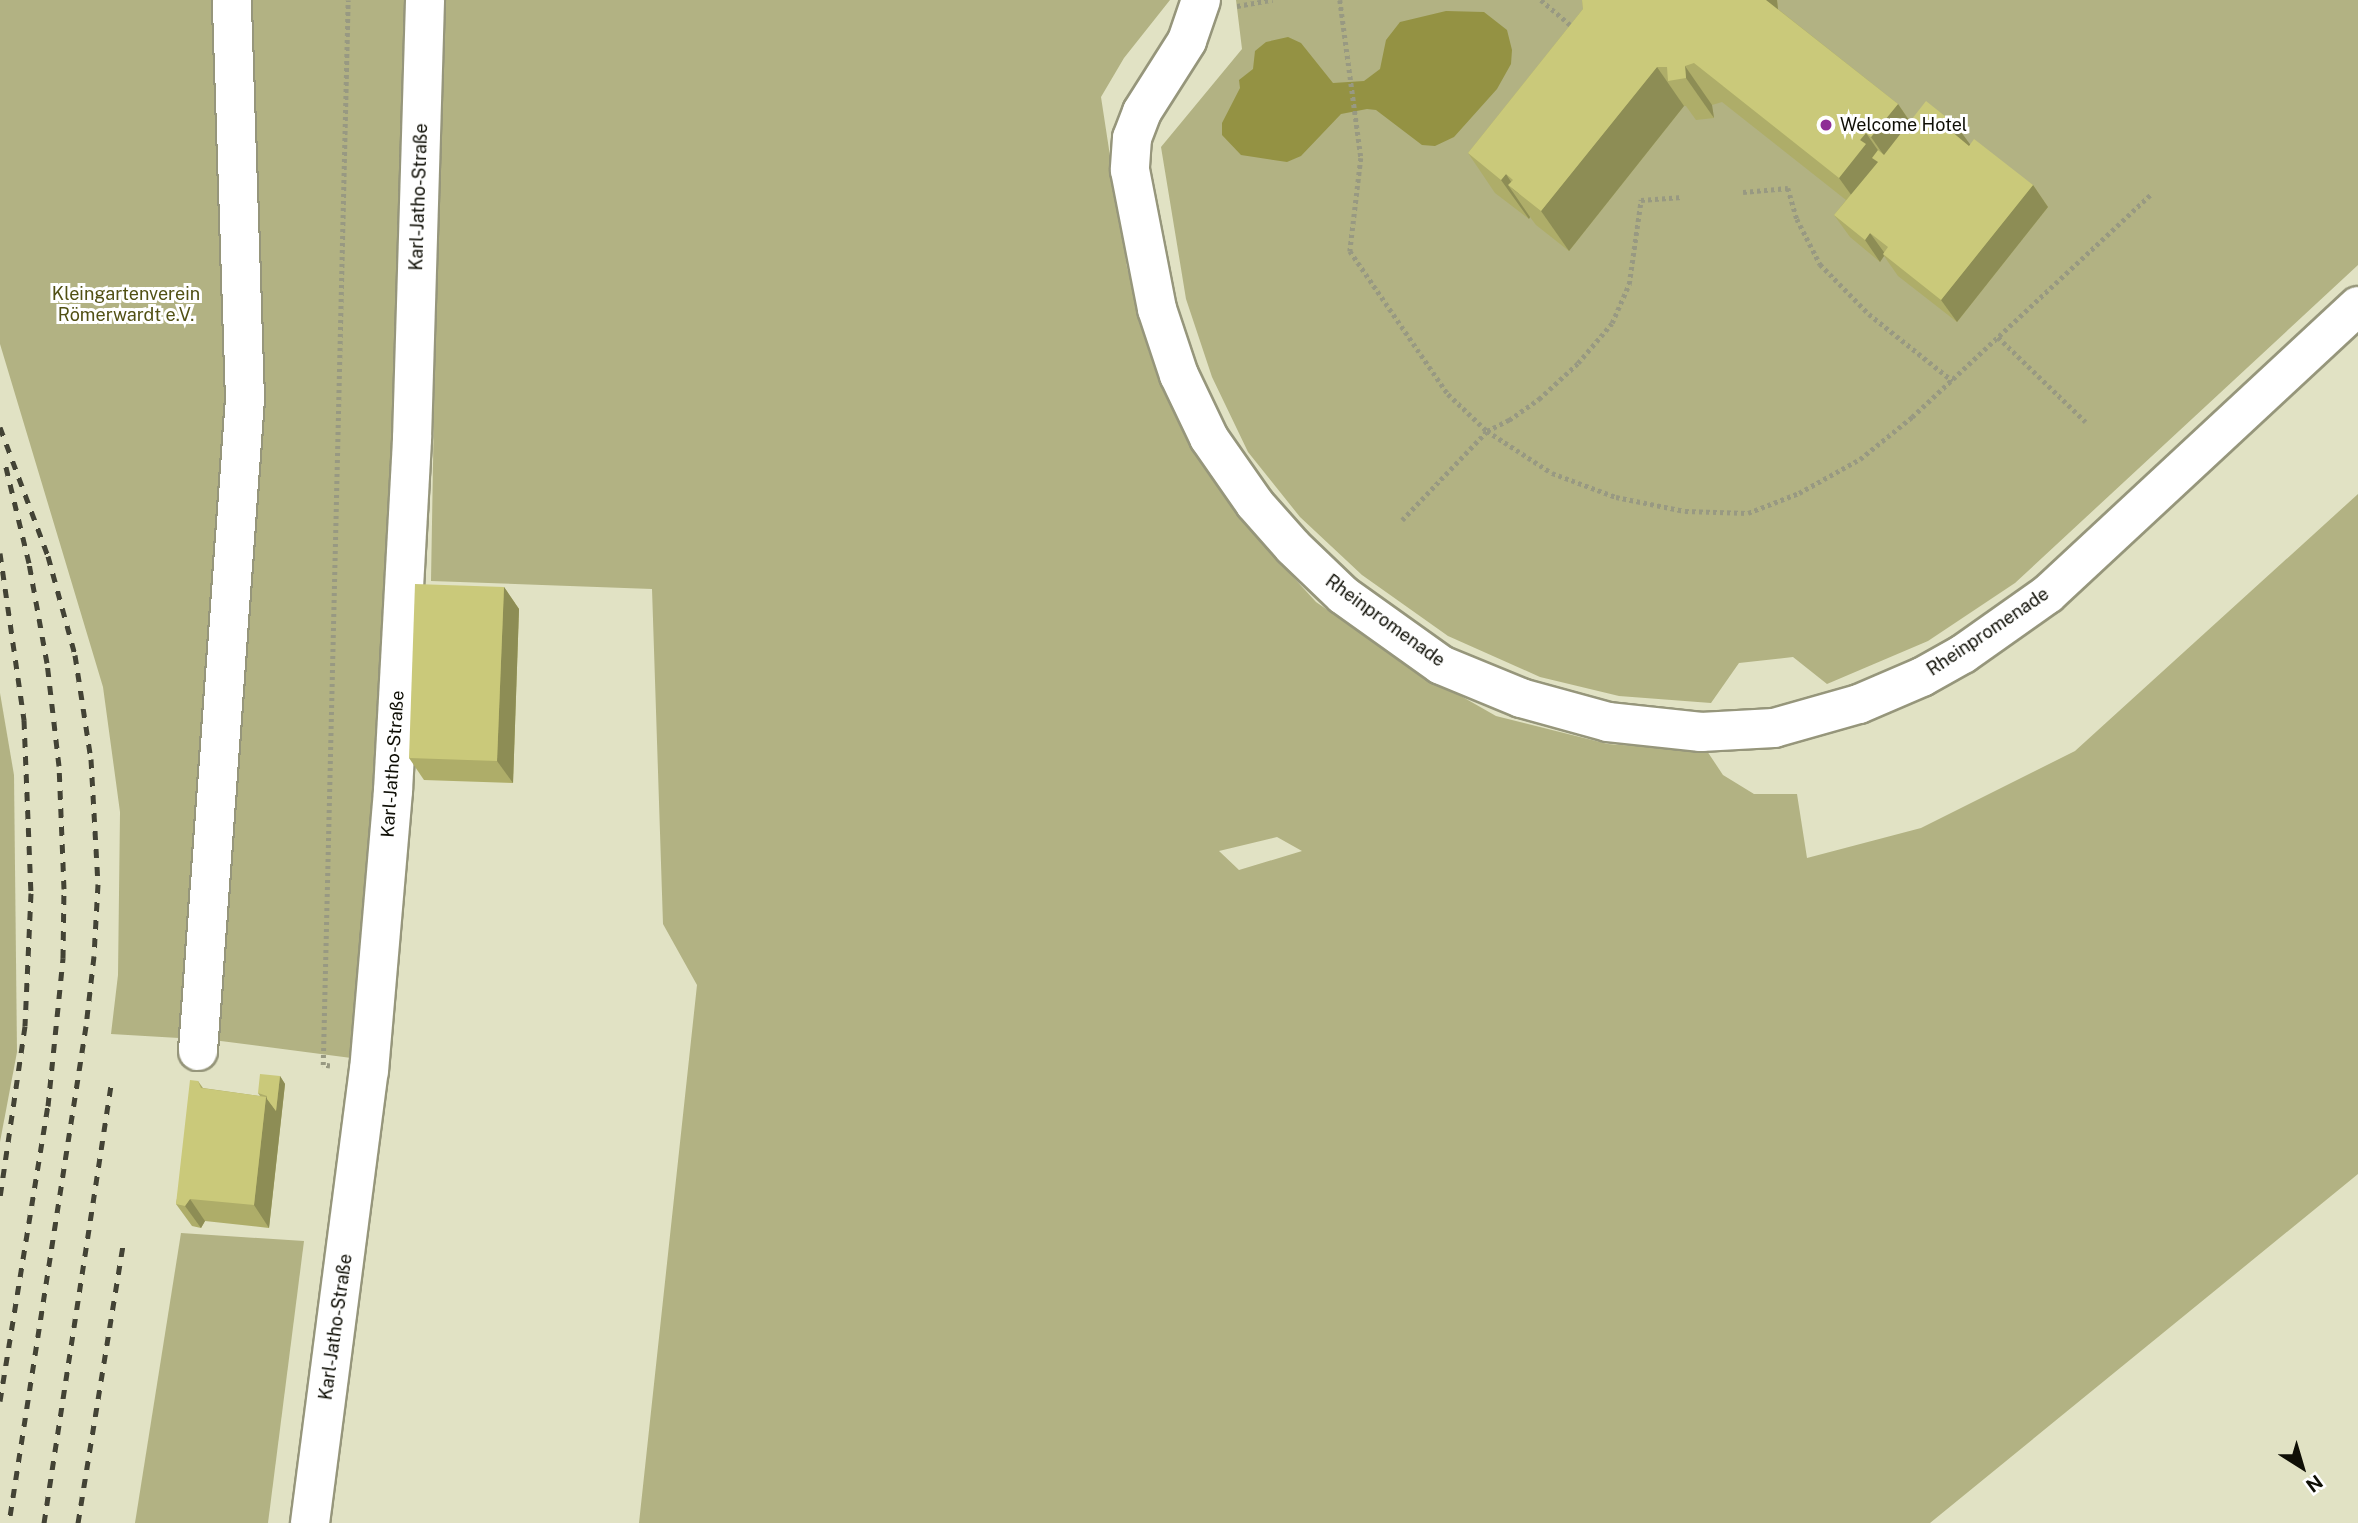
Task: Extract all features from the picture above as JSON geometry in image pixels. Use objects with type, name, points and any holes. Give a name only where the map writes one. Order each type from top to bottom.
[{"type":"street","points":[[198,1051],[245,399],[232,0]]},
{"type":"street","name":"Karl-Jatho-Straße","points":[[310,1523],[369,1071],[393,791],[411,466],[425,0]]},
{"type":"street","name":"Rheinpromenade","points":[[1201,0],[1188,41],[1142,111],[1132,138],[1130,170],[1157,309],[1179,375],[1209,438],[1255,504],[1293,547],[1343,596],[1430,658],[1521,698],[1608,722],[1701,732],[1774,728],[1859,704],[1922,677],[1963,654],[2048,594],[2358,306]]},
{"type":"path","points":[[348,0],[323,1065],[369,1071]]},
{"type":"path","points":[[1340,0],[1361,158],[1350,251],[1448,394],[1487,431],[1552,473],[1616,497],[1685,512],[1748,513],[1800,493],[1860,459],[1953,380],[2151,193]]},
{"type":"path","points":[[1541,0],[1577,31]]},
{"type":"path","points":[[1743,192],[1788,188],[1797,219],[1820,264],[1869,314],[1953,380]]},
{"type":"path","points":[[1402,520],[1487,431],[1509,420],[1539,399],[1578,363],[1612,323],[1629,284],[1642,200],[1682,197]]},
{"type":"path","points":[[1998,337],[2087,422]]},
{"type":"green space","name":"Kleingartenverein Römerwardt e.V.","points":[[0,0],[412,0],[400,405],[359,1059],[213,1040],[111,1034],[118,975],[120,812],[103,687],[0,344]]},
{"type":"green space","points":[[441,0],[1170,0],[1124,58],[1101,97],[1127,267],[1149,352],[1181,425],[1240,519],[1316,602],[1410,667],[1496,716],[1608,744],[1707,751],[1723,775],[1754,794],[1797,794],[1807,858],[1921,828],[2075,751],[2358,494],[2358,1174],[1930,1523],[639,1523],[697,985],[663,924],[652,589],[431,581]],"holes":[[[1277,837],[1302,851],[1239,870],[1219,851]]]},
{"type":"green space","points":[[1236,0],[2358,0],[2358,265],[2015,583],[1928,641],[1827,684],[1793,657],[1739,663],[1711,703],[1619,696],[1540,677],[1448,636],[1362,575],[1300,517],[1248,452],[1212,377],[1186,299],[1161,147],[1242,49]]},
{"type":"green space","points":[[0,693],[14,775],[17,1052],[0,1142]]},
{"type":"green space","points":[[181,1233],[304,1241],[268,1523],[135,1523]]},
{"type":"shaded area","points":[[1446,11],[1484,12],[1507,30],[1512,50],[1511,64],[1497,89],[1454,137],[1435,146],[1422,145],[1376,110],[1367,109],[1341,114],[1301,156],[1287,162],[1241,155],[1222,135],[1222,123],[1240,88],[1239,80],[1253,69],[1255,51],[1266,42],[1288,37],[1301,43],[1333,83],[1364,81],[1380,69],[1386,40],[1400,22]]},
{"type":"building","name":"Welcome Hotel","points":[[1582,0],[1766,0],[1898,104],[1871,137],[1866,133],[1860,140],[1866,144],[1839,178],[1694,63],[1685,66],[1686,78],[1668,81],[1667,67],[1657,67],[1541,211],[1508,185],[1513,180],[1506,174],[1501,180],[1468,153],[1583,9]]},
{"type":"building","points":[[1926,101],[1956,125],[1951,131],[1969,146],[1974,139],[2033,185],[1941,300],[1883,254],[1888,247],[1870,233],[1865,240],[1834,215],[1878,162],[1872,158],[1878,150],[1884,155]]},
{"type":"building","points":[[415,584],[504,587],[497,761],[409,758]]},
{"type":"building","points":[[260,1074],[280,1076],[276,1111],[267,1096],[258,1093]]},
{"type":"building","points":[[190,1080],[198,1081],[201,1088],[266,1097],[254,1205],[190,1199],[185,1206],[176,1204]]},
{"type":"railway","points":[[0,427],[48,556],[75,655],[91,759],[98,884],[86,1026],[9,1523]]},
{"type":"railway","points":[[0,1401],[48,1106],[63,958],[64,889],[59,766],[47,663],[29,563],[4,459]]},
{"type":"railway","points":[[0,553],[24,720],[31,893],[25,1026],[0,1198]]},
{"type":"railway","points":[[44,1523],[111,1084]]},
{"type":"railway","points":[[78,1523],[123,1246]]},
{"type":"place","name":"Welcome Hotel","points":[[1826,125]]}]
